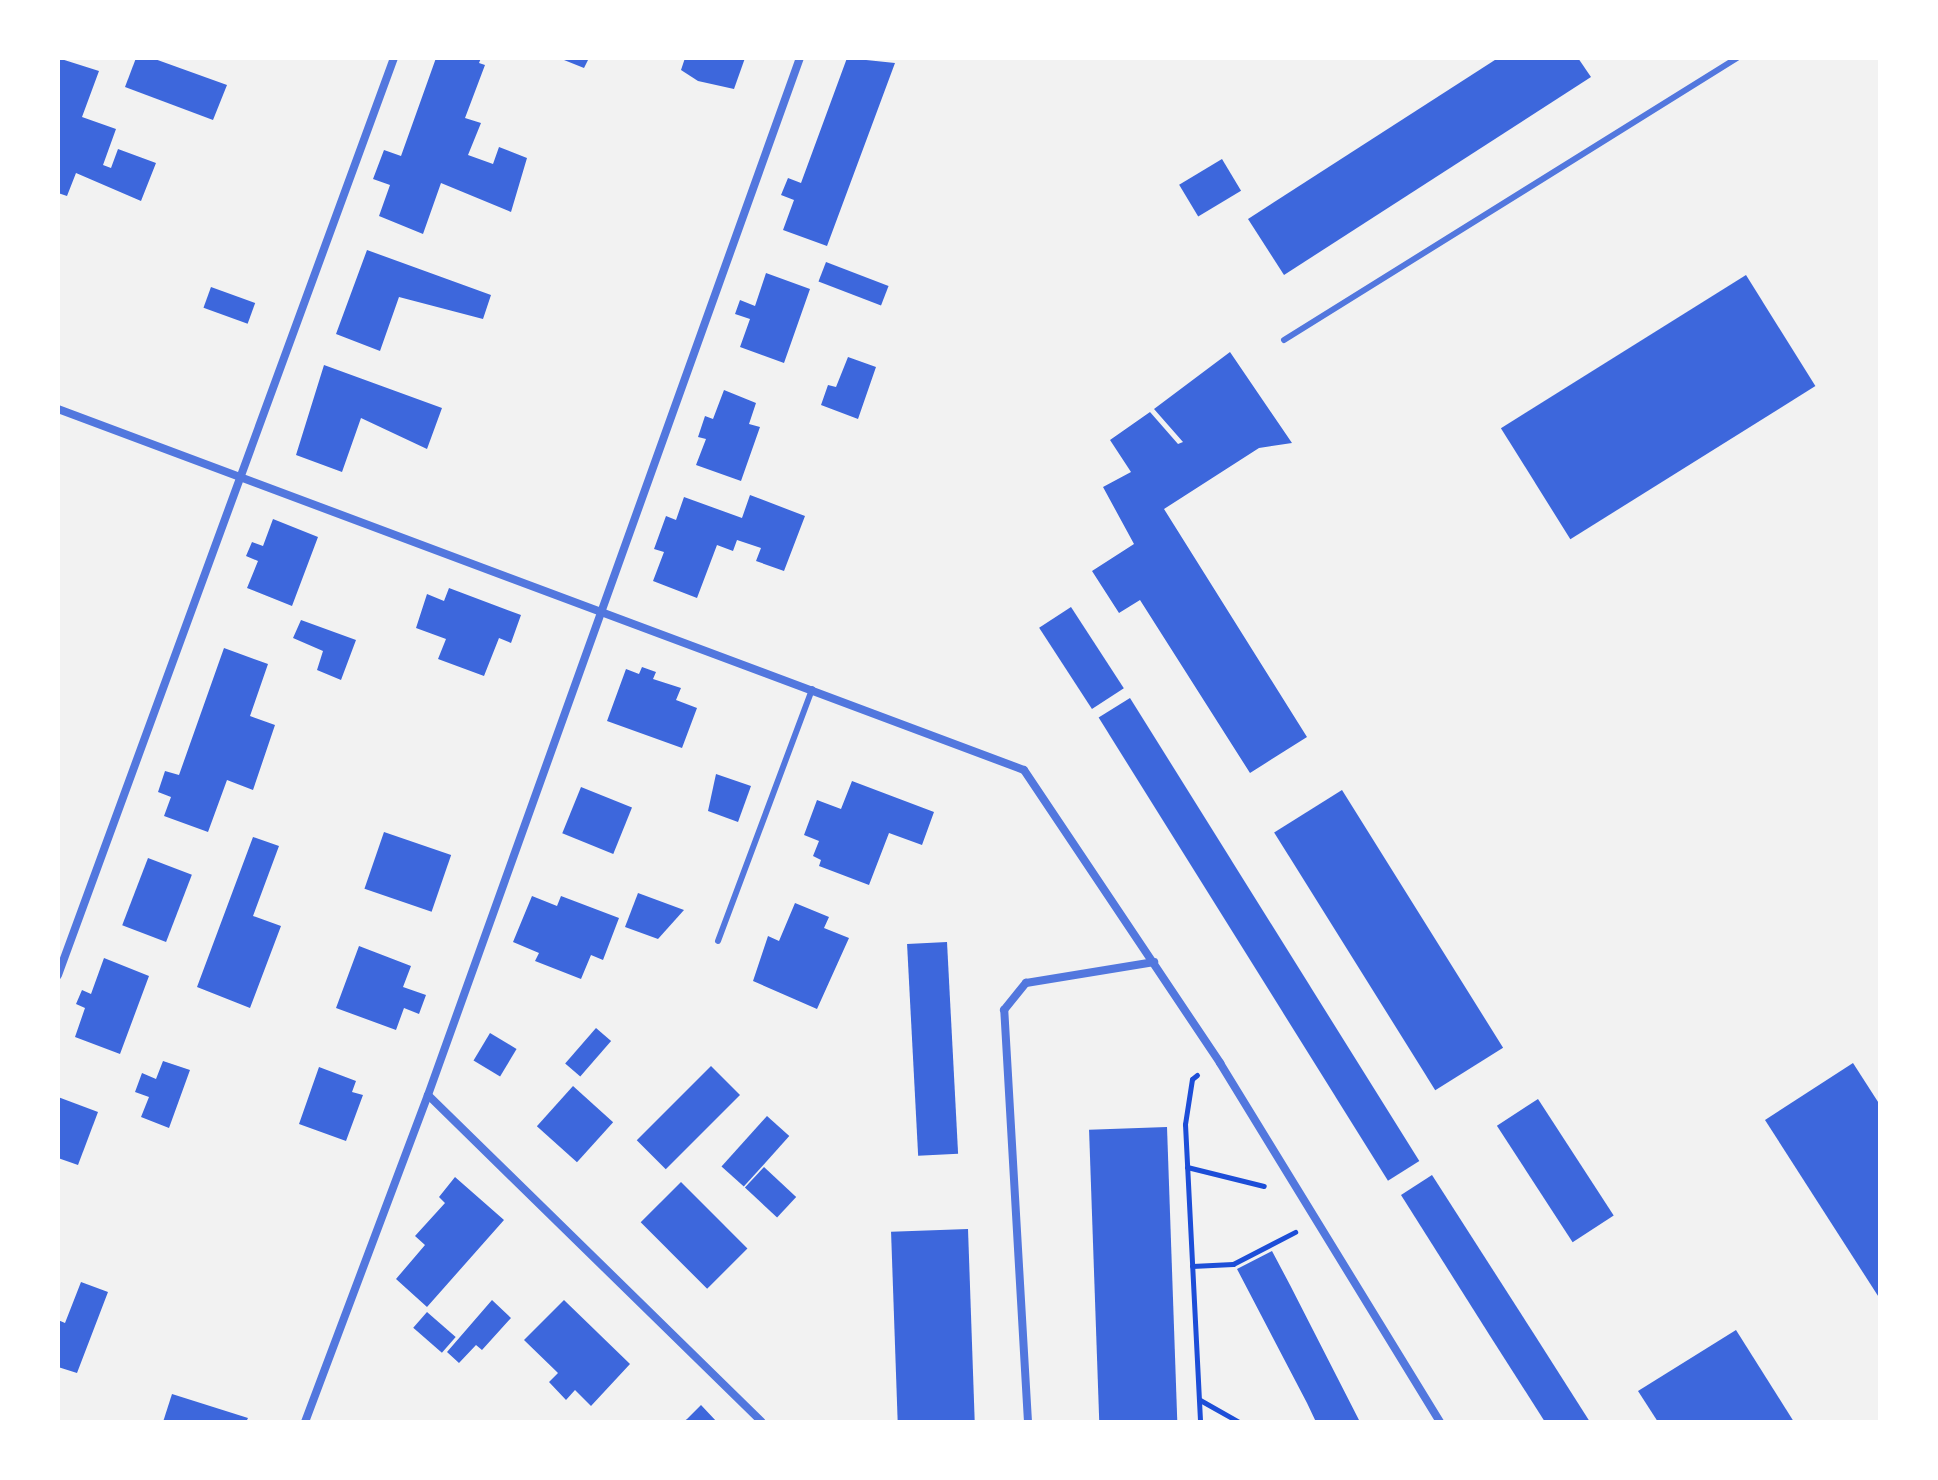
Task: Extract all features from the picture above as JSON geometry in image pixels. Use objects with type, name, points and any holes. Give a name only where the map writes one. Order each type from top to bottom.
[{"type":"street","points":[[58,975],[242,481],[394,58]]},
{"type":"street","points":[[305,1422],[428,1095],[800,58]]},
{"type":"street","points":[[58,409],[242,481],[812,689],[1024,770],[1220,1063],[1440,1422]]},
{"type":"street","points":[[1028,1422],[1004,1010],[1026,983],[1154,962]]},
{"type":"street","points":[[428,1095],[762,1422]]},
{"type":"lane","points":[[1284,340],[1737,58]]},
{"type":"lane","points":[[718,941],[812,689]]},
{"type":"path","points":[[1200,1422],[1185,1124],[1192,1079],[1220,1063]]},
{"type":"path","points":[[1187,1167],[1301,1195]]},
{"type":"path","points":[[1192,1266],[1233,1264],[1317,1220]]},
{"type":"path","points":[[1199,1400],[1239,1422]]},
{"type":"building","points":[[58,58],[99,71],[82,117],[116,129],[103,165],[111,168],[118,149],[156,163],[141,201],[76,173],[67,196],[58,193]]},
{"type":"building","points":[[136,58],[152,58],[227,85],[213,120],[125,87]]},
{"type":"building","points":[[436,58],[481,58],[479,63],[485,65],[465,118],[481,123],[468,155],[493,164],[499,147],[527,158],[511,212],[441,183],[423,234],[379,216],[390,185],[373,179],[384,150],[401,156]]},
{"type":"building","points":[[559,58],[589,58],[584,68]]},
{"type":"building","points":[[685,58],[745,58],[734,89],[698,81],[681,70]]},
{"type":"building","points":[[847,58],[895,63],[827,246],[783,230],[794,200],[781,195],[788,178],[801,183]]},
{"type":"building","points":[[1498,58],[1578,58],[1591,77],[1284,275],[1248,219]]},
{"type":"building","points":[[1222,159],[1241,191],[1198,216],[1179,185]]},
{"type":"building","points":[[367,250],[491,295],[483,319],[399,297],[380,351],[336,334]]},
{"type":"building","points":[[826,262],[889,286],[881,306],[818,282]]},
{"type":"building","points":[[766,273],[810,289],[784,363],[740,347],[750,319],[735,314],[740,300],[755,306]]},
{"type":"building","points":[[1746,275],[1815,386],[1570,539],[1501,428]]},
{"type":"building","points":[[211,287],[255,303],[248,324],[203,308]]},
{"type":"building","points":[[1230,352],[1292,443],[1259,448],[1164,509],[1307,737],[1250,773],[1140,600],[1119,613],[1092,571],[1134,544],[1103,487],[1131,472],[1110,440],[1150,412],[1178,444],[1183,442],[1154,409]]},
{"type":"building","points":[[848,357],[876,367],[858,419],[821,405],[828,385],[836,387]]},
{"type":"building","points":[[324,365],[442,408],[427,449],[361,418],[342,472],[296,455]]},
{"type":"building","points":[[724,390],[756,403],[749,424],[760,427],[741,481],[696,465],[706,439],[698,437],[705,416],[713,419]]},
{"type":"building","points":[[750,495],[805,516],[784,571],[756,561],[761,548],[737,540],[733,551],[717,545],[697,598],[653,581],[664,552],[654,549],[666,516],[676,520],[684,497],[742,518]]},
{"type":"building","points":[[273,519],[318,537],[292,606],[247,588],[258,561],[246,556],[252,542],[263,546]]},
{"type":"building","points":[[449,588],[521,615],[511,643],[499,638],[484,676],[438,659],[446,639],[416,628],[427,594],[444,601]]},
{"type":"building","points":[[1071,607],[1124,688],[1092,709],[1039,628]]},
{"type":"building","points":[[301,620],[356,640],[341,680],[317,670],[323,651],[293,638]]},
{"type":"building","points":[[224,648],[268,664],[250,716],[275,725],[253,790],[227,780],[208,832],[164,816],[171,797],[158,792],[165,771],[179,775]]},
{"type":"building","points":[[642,667],[656,672],[653,679],[681,688],[676,700],[697,708],[682,748],[607,721],[626,669],[639,674]]},
{"type":"building","points":[[1130,698],[1419,1161],[1388,1181],[1099,718]]},
{"type":"building","points":[[716,774],[751,786],[738,822],[708,811]]},
{"type":"building","points":[[852,781],[934,812],[922,845],[889,833],[869,885],[819,866],[821,860],[813,856],[819,841],[804,835],[817,800],[841,809]]},
{"type":"building","points":[[581,787],[632,808],[613,854],[562,833]]},
{"type":"building","points":[[1342,790],[1503,1048],[1435,1090],[1274,832]]},
{"type":"building","points":[[384,832],[451,855],[432,912],[364,889]]},
{"type":"building","points":[[253,837],[279,846],[253,916],[281,926],[250,1008],[197,987]]},
{"type":"building","points":[[148,858],[192,875],[166,942],[122,925]]},
{"type":"building","points":[[638,893],[684,910],[658,939],[625,927]]},
{"type":"building","points":[[532,896],[557,906],[561,896],[619,918],[603,960],[591,955],[581,979],[535,961],[539,953],[513,942]]},
{"type":"building","points":[[795,903],[829,917],[824,928],[849,938],[817,1009],[753,981],[768,936],[779,941]]},
{"type":"building","points":[[947,942],[958,1154],[918,1156],[907,944]]},
{"type":"building","points":[[359,946],[411,966],[403,987],[426,995],[419,1014],[404,1008],[396,1030],[336,1008]]},
{"type":"building","points":[[104,958],[149,976],[120,1054],[75,1037],[85,1008],[76,1004],[82,990],[91,994]]},
{"type":"building","points":[[596,1028],[611,1041],[580,1077],[565,1063]]},
{"type":"building","points":[[490,1033],[517,1049],[500,1076],[474,1060]]},
{"type":"building","points":[[163,1061],[190,1070],[169,1128],[141,1117],[149,1097],[135,1092],[142,1073],[156,1079]]},
{"type":"building","points":[[1853,1063],[1880,1105],[1880,1299],[1765,1120]]},
{"type":"building","points":[[711,1066],[740,1095],[666,1169],[637,1140]]},
{"type":"building","points":[[319,1067],[356,1081],[352,1092],[363,1095],[346,1141],[299,1124]]},
{"type":"building","points":[[573,1086],[613,1122],[577,1162],[537,1126]]},
{"type":"building","points":[[58,1097],[98,1112],[78,1165],[58,1158]]},
{"type":"building","points":[[1538,1099],[1614,1216],[1573,1242],[1497,1126]]},
{"type":"building","points":[[767,1116],[789,1136],[744,1187],[721,1167]]},
{"type":"building","points":[[1167,1127],[1177,1421],[1099,1422],[1089,1130]]},
{"type":"building","points":[[764,1167],[796,1197],[777,1217],[745,1187]]},
{"type":"building","points":[[1432,1175],[1590,1422],[1545,1422],[1401,1195]]},
{"type":"building","points":[[455,1177],[504,1220],[427,1307],[396,1279],[425,1245],[415,1236],[445,1203],[439,1197]]},
{"type":"building","points":[[681,1182],[747,1248],[707,1289],[641,1222]]},
{"type":"building","points":[[968,1229],[975,1422],[898,1422],[891,1232]]},
{"type":"building","points":[[1272,1251],[1360,1422],[1316,1422],[1237,1269]]},
{"type":"building","points":[[81,1282],[108,1292],[77,1373],[58,1367],[58,1320],[65,1323]]},
{"type":"building","points":[[492,1300],[511,1318],[482,1350],[476,1345],[459,1363],[447,1352]]},
{"type":"building","points":[[564,1300],[630,1364],[591,1406],[575,1390],[566,1400],[549,1382],[558,1373],[524,1340]]},
{"type":"building","points":[[427,1312],[456,1337],[442,1353],[413,1328]]},
{"type":"building","points":[[1736,1330],[1794,1422],[1658,1422],[1638,1391]]},
{"type":"building","points":[[172,1394],[248,1418],[246,1422],[163,1422]]},
{"type":"building","points":[[701,1405],[717,1422],[683,1422],[687,1419]]}]
